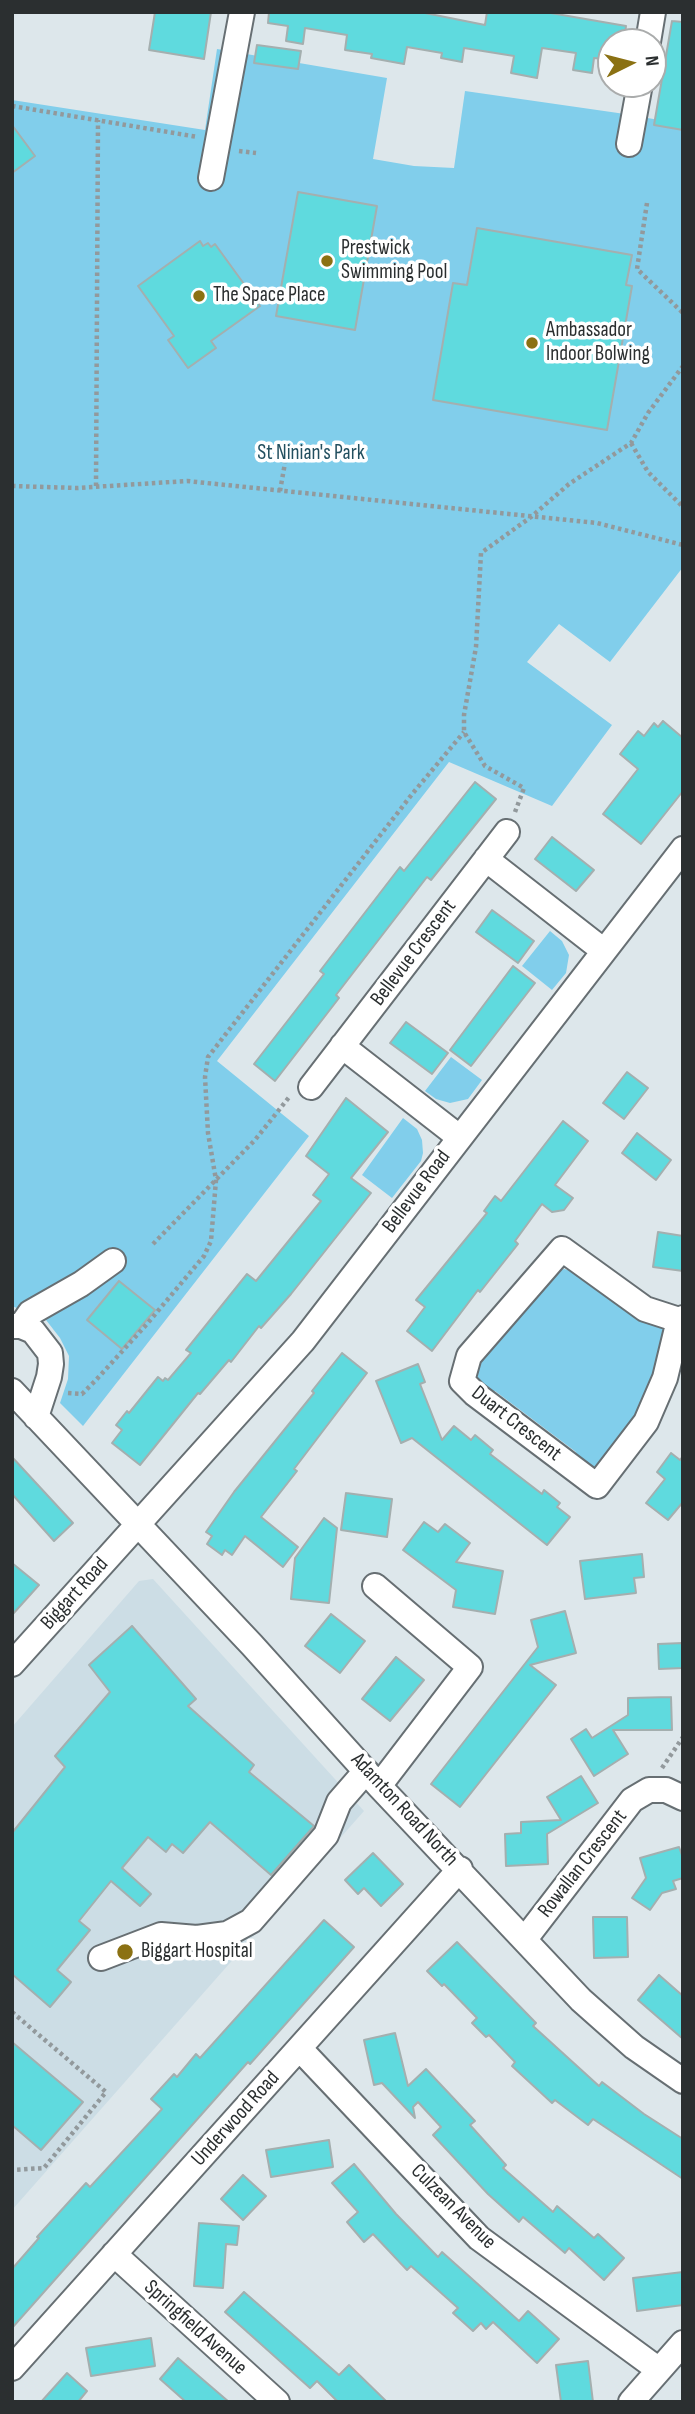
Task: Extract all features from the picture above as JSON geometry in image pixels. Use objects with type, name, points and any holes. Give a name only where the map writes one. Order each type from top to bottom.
[{"type":"street","points":[[211,178],[242,12]]},
{"type":"street","points":[[629,144],[637,98]]},
{"type":"street","name":"Bellevue Crescent","points":[[311,1087],[507,832]]},
{"type":"street","name":"Bellevue Road","points":[[138,1524],[303,1341],[683,849]]},
{"type":"street","points":[[486,859],[604,951]]},
{"type":"street","points":[[342,1046],[459,1137]]},
{"type":"street","name":"Duart Crescent","points":[[562,1249],[645,1309],[681,1319],[665,1378],[646,1422],[597,1486],[475,1394],[462,1381],[469,1356],[562,1249]]},
{"type":"street","points":[[36,1417],[51,1364],[50,1353],[33,1331],[17,1326],[30,1313],[82,1284],[113,1261]]},
{"type":"street","name":"Adamton Road North","points":[[12,1391],[535,1952],[590,2008],[634,2047],[683,2081]]},
{"type":"street","name":"Biggart Road","points":[[12,1664],[138,1524]]},
{"type":"street","points":[[101,1958],[161,1935],[197,1938],[227,1934],[251,1921],[326,1835],[339,1802],[373,1778],[470,1667],[375,1586]]},
{"type":"street","points":[[649,1790],[666,1790],[683,1798]]},
{"type":"street","name":"Rowallan Crescent","points":[[525,1939],[632,1800],[649,1790]]},
{"type":"street","name":"Underwood Road","points":[[12,2368],[460,1869]]},
{"type":"street","name":"Culzean Avenue","points":[[300,2049],[479,2238],[659,2370]]},
{"type":"street","name":"Springfield Avenue","points":[[114,2254],[277,2402]]},
{"type":"street","points":[[631,2402],[683,2343]]},
{"type":"path","points":[[12,106],[218,140]]},
{"type":"path","points":[[96,486],[98,120]]},
{"type":"path","points":[[647,203],[637,269],[683,313]]},
{"type":"path","points":[[507,832],[524,788],[485,766],[464,732],[464,716],[476,647],[481,552],[531,517],[569,484],[631,443],[648,412],[683,366]]},
{"type":"path","points":[[631,443],[648,472],[683,507]]},
{"type":"path","points":[[280,491],[285,463]]},
{"type":"path","points":[[12,486],[96,486],[187,481],[597,523],[683,545]]},
{"type":"path","points":[[44,1391],[82,1394],[147,1324],[204,1256],[211,1241],[216,1180],[208,1133],[205,1077],[208,1057],[413,793],[464,732]]},
{"type":"path","points":[[153,1244],[255,1140],[294,1092],[311,1087]]},
{"type":"path","points":[[649,1790],[683,1737]]},
{"type":"path","points":[[12,2012],[106,2092],[44,2168],[13,2170]]},
{"type":"shaded area","name":"Biggart Hospital","points":[[153,1579],[364,1811],[12,2210],[12,1727],[139,1581]]},
{"type":"green space","name":"St Ninian's Park","points":[[217,49],[387,78],[373,159],[414,166],[454,168],[465,91],[683,124],[683,567],[610,662],[559,624],[527,662],[612,725],[552,806],[449,762],[217,1061],[309,1136],[83,1426],[60,1403],[68,1379],[69,1356],[60,1338],[46,1320],[12,1306],[12,100],[205,130]]},
{"type":"green space","points":[[550,931],[562,941],[569,955],[566,973],[552,990],[522,966]]},
{"type":"green space","points":[[451,1057],[482,1080],[468,1099],[450,1103],[436,1099],[425,1091]]},
{"type":"green space","points":[[403,1118],[417,1129],[422,1140],[423,1153],[421,1161],[392,1198],[362,1175]]},
{"type":"green space","points":[[564,1269],[576,1272],[670,1328],[642,1417],[601,1470],[591,1472],[577,1462],[576,1452],[495,1391],[487,1391],[475,1383],[474,1368],[552,1273]]},
{"type":"building","points":[[155,12],[211,12],[204,59],[149,50]]},
{"type":"building","points":[[269,12],[420,12],[485,25],[487,12],[545,12],[626,26],[597,28],[597,58],[594,58],[592,73],[573,70],[576,53],[542,48],[537,78],[511,73],[514,56],[464,48],[462,62],[441,58],[442,53],[407,47],[404,64],[371,58],[372,54],[345,50],[347,35],[305,28],[303,44],[286,41],[288,26],[268,23]]},
{"type":"building","points":[[672,21],[683,22],[683,130],[654,125],[659,98],[667,98],[667,50]]},
{"type":"building","points":[[257,45],[301,51],[298,69],[254,63]]},
{"type":"building","points":[[12,125],[35,156],[12,173]]},
{"type":"building","name":"Prestwick Swimming Pool","points":[[298,192],[377,206],[355,330],[276,316]]},
{"type":"building","name":"Ambassador Indoor Bolwing","points":[[477,228],[632,255],[626,285],[632,286],[607,430],[433,400],[453,283],[467,285]]},
{"type":"building","name":"The Space Place","points":[[200,241],[203,246],[208,243],[211,247],[215,244],[260,306],[211,341],[216,348],[188,368],[168,340],[174,336],[138,286]]},
{"type":"building","points":[[663,721],[683,738],[683,791],[641,844],[603,814],[638,769],[620,754],[638,731],[644,736],[654,723],[658,727]]},
{"type":"building","points":[[475,782],[496,799],[431,880],[427,877],[336,995],[339,998],[275,1081],[254,1064],[324,974],[320,971],[400,867],[404,871]]},
{"type":"building","points":[[552,837],[594,870],[576,891],[535,859]]},
{"type":"building","points":[[492,910],[534,941],[518,963],[476,932]]},
{"type":"building","points":[[513,966],[535,983],[471,1066],[450,1050]]},
{"type":"building","points":[[406,1022],[448,1053],[432,1074],[390,1043]]},
{"type":"building","points":[[627,1072],[648,1088],[624,1119],[603,1103]]},
{"type":"building","points":[[346,1098],[388,1132],[351,1178],[371,1193],[291,1294],[261,1328],[259,1326],[231,1362],[229,1360],[200,1394],[198,1393],[140,1465],[112,1443],[122,1430],[116,1425],[158,1377],[163,1381],[165,1378],[168,1380],[191,1353],[186,1350],[247,1274],[256,1281],[321,1201],[313,1195],[329,1174],[306,1156]]},
{"type":"building","points":[[563,1121],[588,1141],[555,1185],[573,1198],[564,1210],[552,1212],[542,1204],[515,1241],[518,1244],[480,1292],[478,1290],[432,1351],[407,1331],[425,1307],[416,1300],[487,1213],[484,1211],[495,1196],[501,1201]]},
{"type":"building","points":[[637,1133],[671,1160],[656,1180],[622,1153]]},
{"type":"building","points":[[658,1232],[683,1236],[683,1271],[653,1267]]},
{"type":"building","points":[[119,1281],[155,1310],[122,1349],[87,1320]]},
{"type":"building","points":[[342,1353],[367,1373],[261,1517],[298,1547],[283,1567],[245,1536],[232,1555],[225,1550],[222,1555],[207,1544],[212,1536],[206,1532]]},
{"type":"building","points":[[418,1364],[425,1382],[420,1384],[442,1440],[454,1426],[471,1440],[475,1435],[493,1450],[490,1454],[542,1494],[544,1490],[560,1503],[557,1507],[570,1517],[547,1545],[412,1438],[401,1443],[376,1381]]},
{"type":"building","points":[[671,1453],[680,1460],[683,1456],[683,1502],[668,1520],[646,1503],[665,1479],[657,1472]]},
{"type":"building","points":[[12,1457],[73,1523],[54,1541],[12,1494]]},
{"type":"building","points":[[346,1493],[392,1499],[387,1537],[341,1530]]},
{"type":"building","points":[[324,1518],[337,1528],[329,1603],[291,1599],[295,1558]]},
{"type":"building","points":[[424,1522],[438,1532],[445,1524],[470,1543],[456,1562],[503,1571],[495,1614],[453,1607],[456,1590],[403,1550]]},
{"type":"building","points":[[642,1554],[644,1577],[634,1578],[636,1593],[585,1599],[580,1561]]},
{"type":"building","points":[[12,1563],[39,1585],[12,1615]]},
{"type":"building","points":[[565,1611],[576,1653],[530,1665],[556,1685],[460,1807],[431,1784],[538,1647],[531,1620]]},
{"type":"building","points":[[331,1614],[365,1641],[340,1673],[305,1646]]},
{"type":"building","points":[[132,1626],[196,1699],[188,1706],[254,1765],[249,1772],[314,1826],[271,1875],[210,1822],[183,1853],[172,1844],[166,1852],[148,1837],[122,1868],[151,1894],[140,1906],[111,1881],[79,1921],[90,1930],[57,1970],[71,1982],[50,2007],[12,1974],[12,1833],[65,1767],[55,1756],[110,1692],[89,1665]]},
{"type":"building","points":[[683,1643],[683,1668],[659,1669],[658,1644]]},
{"type":"building","points":[[396,1657],[424,1680],[390,1721],[362,1699]]},
{"type":"building","points":[[671,1697],[672,1730],[613,1730],[628,1754],[594,1776],[571,1739],[586,1729],[592,1738],[628,1715],[628,1698]]},
{"type":"building","points":[[581,1776],[598,1803],[547,1834],[548,1864],[506,1866],[505,1834],[521,1833],[521,1822],[561,1820],[547,1797]]},
{"type":"building","points":[[679,1847],[683,1858],[683,1878],[673,1881],[676,1889],[662,1893],[650,1910],[632,1898],[646,1878],[640,1858]]},
{"type":"building","points":[[373,1853],[403,1884],[381,1906],[364,1888],[358,1894],[345,1880]]},
{"type":"building","points":[[593,1917],[627,1917],[628,1957],[594,1958]]},
{"type":"building","points":[[324,1920],[354,1947],[12,2328],[12,2269],[86,2183],[90,2187],[162,2109],[151,2099],[174,2074],[177,2077],[196,2054],[200,2058]]},
{"type":"building","points":[[457,1942],[536,2023],[533,2026],[599,2086],[602,2082],[683,2139],[683,2179],[593,2119],[588,2125],[555,2100],[552,2103],[512,2066],[515,2062],[489,2035],[486,2037],[472,2023],[477,2018],[444,1984],[442,1986],[427,1971]]},
{"type":"building","points":[[659,1975],[683,1996],[683,2039],[638,2000]]},
{"type":"building","points":[[395,2033],[408,2086],[426,2069],[475,2121],[470,2125],[506,2165],[503,2168],[553,2212],[557,2206],[594,2238],[598,2234],[624,2258],[604,2280],[569,2248],[565,2253],[523,2217],[519,2222],[488,2194],[433,2135],[441,2127],[418,2102],[413,2107],[415,2118],[382,2083],[374,2085],[364,2040]]},
{"type":"building","points":[[12,2042],[83,2102],[41,2150],[12,2125]]},
{"type":"building","points":[[329,2140],[333,2167],[271,2177],[266,2150]]},
{"type":"building","points":[[354,2164],[396,2214],[438,2257],[442,2252],[519,2321],[528,2311],[559,2339],[537,2363],[493,2322],[486,2329],[481,2323],[473,2331],[453,2313],[458,2308],[411,2266],[407,2270],[373,2234],[364,2242],[347,2222],[358,2212],[332,2183]]},
{"type":"building","points":[[243,2175],[266,2196],[243,2220],[221,2199]]},
{"type":"building","points":[[199,2223],[239,2226],[237,2245],[226,2244],[223,2288],[194,2286]]},
{"type":"building","points":[[683,2272],[683,2305],[637,2311],[633,2278]]},
{"type":"building","points":[[244,2292],[339,2375],[349,2365],[387,2402],[338,2402],[317,2381],[310,2388],[225,2312]]},
{"type":"building","points":[[151,2338],[155,2366],[91,2376],[86,2348]]},
{"type":"building","points":[[178,2358],[229,2402],[186,2402],[160,2379]]},
{"type":"building","points":[[588,2361],[593,2402],[561,2402],[556,2365]]},
{"type":"building","points":[[67,2373],[87,2391],[78,2402],[41,2402]]},
{"type":"place","name":"Prestwick Swimming Pool","points":[[327,261]]},
{"type":"place","name":"The Space Place","points":[[199,296]]},
{"type":"place","name":"Ambassador Indoor Bolwing","points":[[532,343]]},
{"type":"place","name":"Biggart Hospital","points":[[125,1952]]}]
